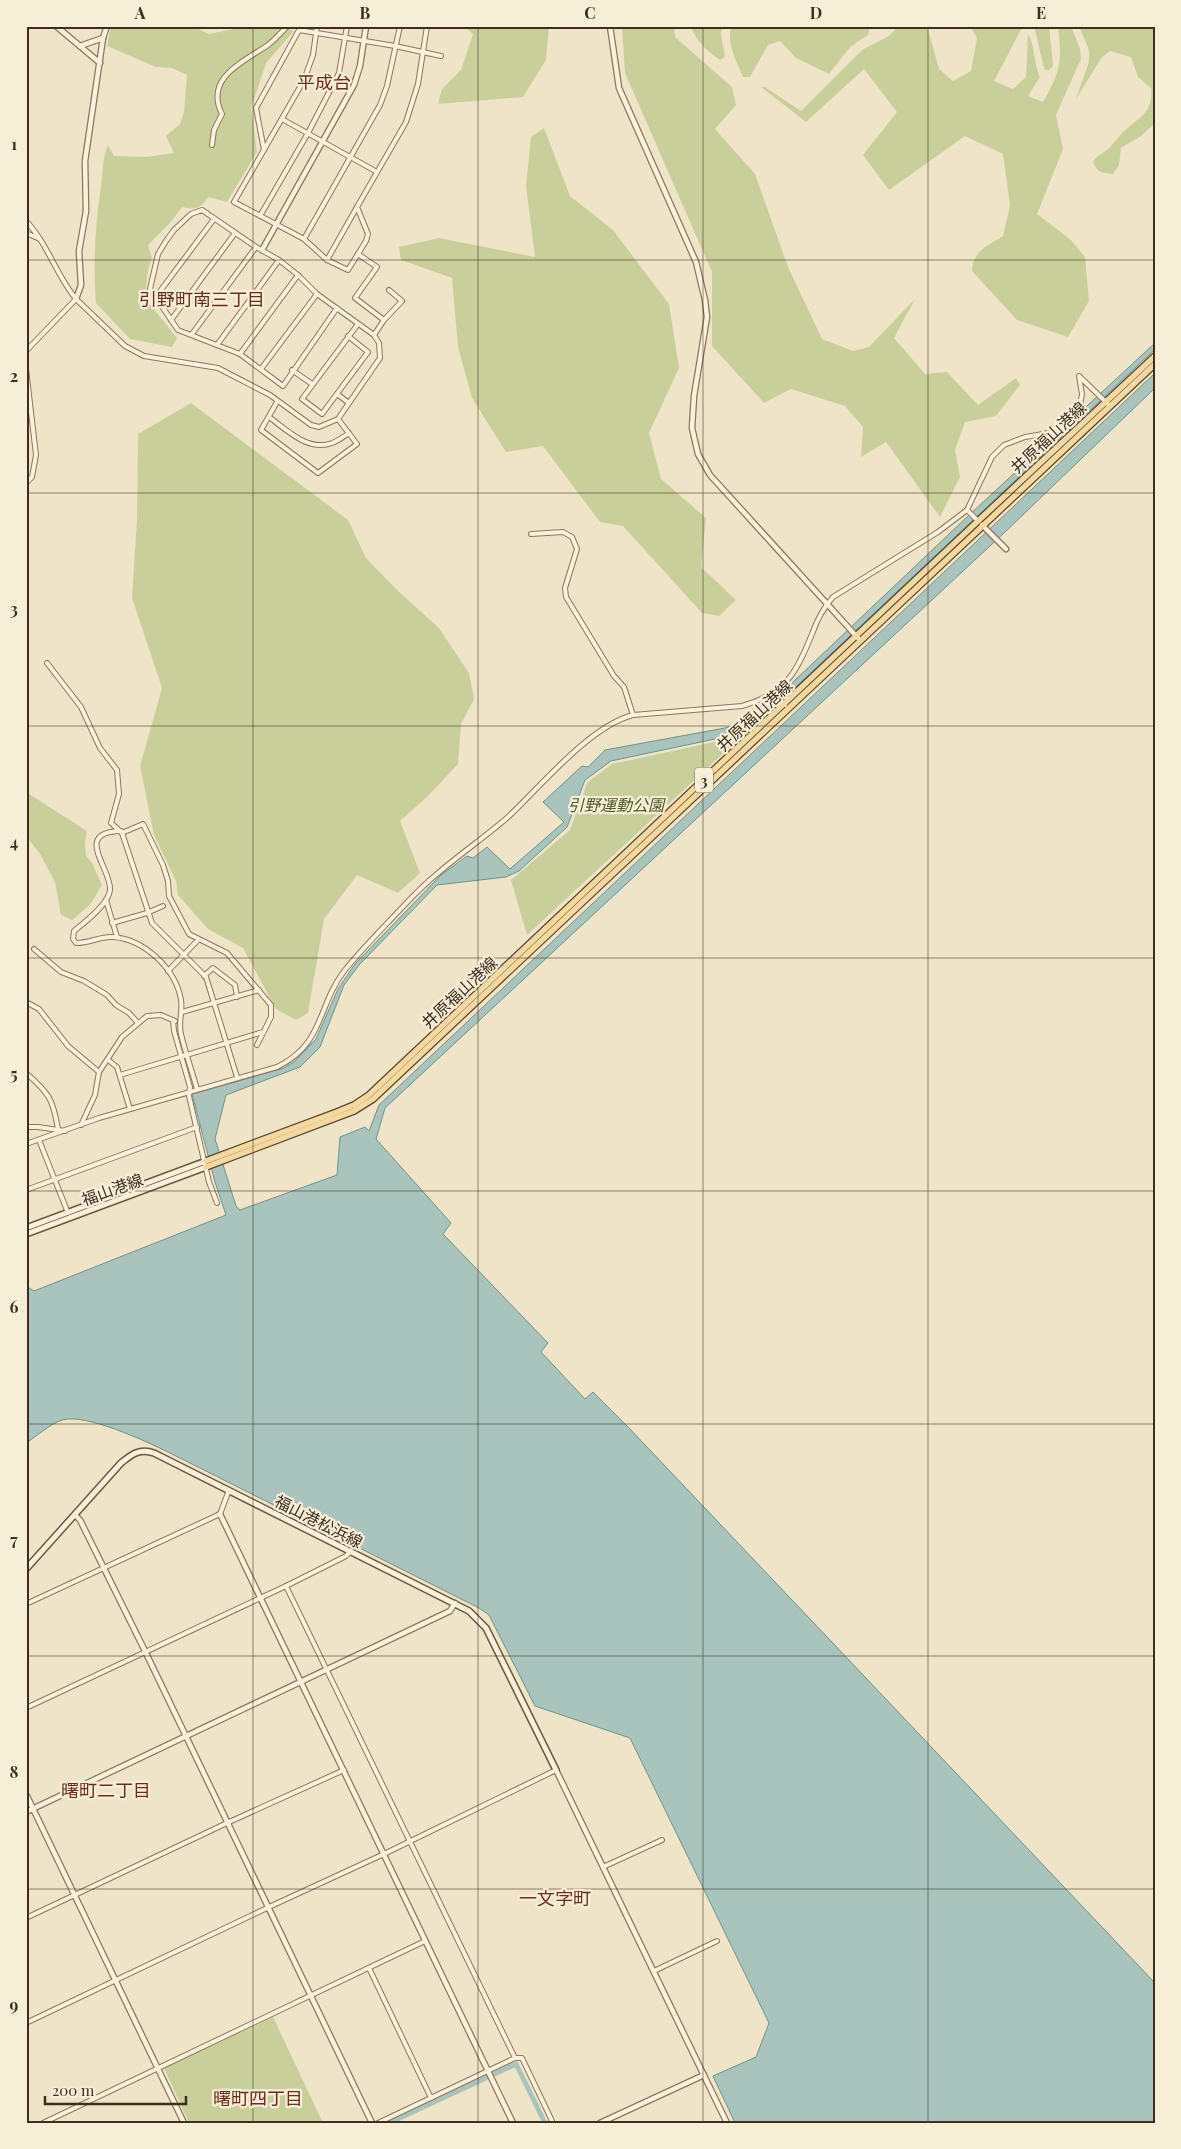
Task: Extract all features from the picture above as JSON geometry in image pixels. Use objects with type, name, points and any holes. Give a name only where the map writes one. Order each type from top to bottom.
[{"type":"main road","name":"井原福山港線","points":[[207,1164],[354,1111],[374,1099],[785,705],[981,524],[1155,356]]},
{"type":"main road","name":"井原福山港線","points":[[1106,403],[1155,364]]},
{"type":"main road","name":"福山港線","points":[[26,1228],[207,1164]]},
{"type":"main road","name":"福山港線","points":[[26,1234],[207,1164]]},
{"type":"main road","name":"福山港松浜線","points":[[26,1569],[130,1455],[140,1451],[161,1455],[469,1611],[486,1628],[556,1770]]},
{"type":"street","points":[[56,26],[100,64]]},
{"type":"street","points":[[26,351],[76,298],[81,285],[79,251],[86,211],[85,161],[103,38],[107,26]]},
{"type":"street","points":[[212,144],[214,130],[222,114],[217,104],[220,85],[234,68],[269,44],[288,26]]},
{"type":"street","points":[[317,26],[309,68],[234,202],[304,239],[327,260],[348,270],[366,241],[368,234],[357,207]]},
{"type":"street","points":[[260,216],[308,133],[339,73],[348,26]]},
{"type":"street","points":[[262,250],[324,142],[354,85],[360,66],[366,26]]},
{"type":"street","points":[[304,239],[380,105],[387,86],[400,26]]},
{"type":"street","points":[[327,260],[406,122],[418,84],[427,26]]},
{"type":"street","points":[[610,26],[619,88],[696,262],[705,300],[707,317],[694,396],[692,428],[698,454],[710,475],[858,639]]},
{"type":"street","points":[[264,150],[256,108],[299,30],[395,46],[441,56]]},
{"type":"street","points":[[80,46],[103,38]]},
{"type":"street","points":[[282,119],[377,172]]},
{"type":"street","points":[[26,221],[41,239],[66,287],[125,346],[144,356],[218,368],[270,395],[277,402],[311,425],[319,427],[338,419],[380,358],[381,350],[374,335],[358,324],[337,308],[317,294],[279,260],[256,247],[202,210],[191,214],[174,230],[158,254],[150,289],[178,330],[240,354],[283,386],[292,370],[337,308]]},
{"type":"street","points":[[155,298],[214,219]]},
{"type":"street","points":[[26,233],[41,239]]},
{"type":"street","points":[[171,320],[235,233]]},
{"type":"street","points":[[192,334],[256,247]]},
{"type":"street","points":[[358,254],[377,267],[355,298],[384,320]]},
{"type":"street","points":[[217,345],[279,260]]},
{"type":"street","points":[[240,354],[298,275]]},
{"type":"street","points":[[374,335],[384,320],[402,301],[389,290]]},
{"type":"street","points":[[261,369],[317,294]]},
{"type":"street","points":[[348,336],[368,352],[322,414],[302,399],[312,384],[348,336],[358,324]]},
{"type":"street","points":[[26,368],[28,414],[36,454],[32,477],[26,483]]},
{"type":"street","points":[[292,370],[312,384]]},
{"type":"street","points":[[26,1144],[130,1109],[277,1067],[299,1054],[313,1034],[343,973],[358,954],[426,883],[507,817],[598,731],[617,720],[633,715],[742,706],[758,702],[775,694],[796,670],[826,605],[838,594],[938,532],[967,510],[992,457],[999,450],[1016,439],[1049,434],[1060,429],[1076,416],[1079,411],[1082,394],[1079,376],[1106,403]]},
{"type":"street","points":[[337,394],[349,403]]},
{"type":"street","points":[[277,402],[261,430],[318,473],[357,444],[338,419]]},
{"type":"street","points":[[269,417],[302,440],[314,445],[332,443],[349,433]]},
{"type":"street","points":[[967,510],[1006,549]]},
{"type":"street","points":[[532,534],[563,532],[572,537],[578,549],[565,588],[566,597],[614,676],[624,687],[633,715]]},
{"type":"street","points":[[47,662],[81,706],[100,748],[117,770],[119,794],[112,823],[121,832],[147,913],[152,923],[204,976],[237,1077]]},
{"type":"street","points":[[775,694],[785,705]]},
{"type":"street","points":[[197,1089],[179,1021],[182,1012],[179,994],[168,971],[158,958],[132,940],[101,938],[90,943],[76,944],[73,939],[74,930],[90,918],[106,900],[110,890],[103,864],[96,855],[95,845],[101,836],[114,831],[121,832],[143,824],[164,865],[169,896],[189,934],[227,953],[271,1005],[271,1017],[257,1044]]},
{"type":"street","points":[[106,900],[117,938]]},
{"type":"street","points":[[112,923],[147,913],[163,906]]},
{"type":"street","points":[[168,971],[198,940]]},
{"type":"street","points":[[34,949],[61,972],[84,981],[107,995],[138,1023]]},
{"type":"street","points":[[204,976],[214,968],[234,985],[237,997]]},
{"type":"street","points":[[182,1012],[259,990]]},
{"type":"street","points":[[26,1002],[40,1009],[68,1046],[99,1072]]},
{"type":"street","points":[[81,1125],[94,1095],[99,1072],[122,1037],[147,1016],[160,1015],[179,1021]]},
{"type":"street","points":[[173,1020],[207,1164],[209,1182],[217,1203]]},
{"type":"street","points":[[120,1075],[264,1032]]},
{"type":"street","points":[[108,1060],[117,1067],[130,1109]]},
{"type":"street","points":[[26,1073],[46,1090],[50,1097],[58,1129]]},
{"type":"street","points":[[26,1190],[197,1127]]},
{"type":"street","points":[[26,1128],[65,1131]]},
{"type":"street","points":[[39,1140],[68,1213]]},
{"type":"street","points":[[26,1604],[220,1514],[229,1490]]},
{"type":"street","points":[[220,1514],[513,2123]]},
{"type":"street","points":[[75,1515],[80,1520],[145,1651],[372,2123]]},
{"type":"street","points":[[26,1708],[286,1586],[346,1556],[350,1551]]},
{"type":"street","points":[[286,1586],[515,2058]]},
{"type":"street","points":[[26,1812],[450,1611],[455,1603]]},
{"type":"street","points":[[26,1918],[344,1770]]},
{"type":"street","points":[[26,2023],[268,1907],[410,1842],[556,1770],[727,2123]]},
{"type":"street","points":[[26,1794],[117,1980],[184,2123]]},
{"type":"street","points":[[603,1867],[662,1840]]},
{"type":"street","points":[[43,2123],[426,1941]]},
{"type":"street","points":[[654,1971],[717,1941]]},
{"type":"street","points":[[369,1968],[430,2098]]},
{"type":"street","points":[[378,2123],[430,2098],[489,2074],[515,2058],[522,2058],[553,2123]]},
{"type":"street","points":[[600,2123],[704,2074]]},
{"type":"green space","points":[[111,26],[192,26],[209,34],[248,26],[278,26],[294,31],[266,63],[251,108],[257,152],[227,202],[208,197],[197,208],[182,207],[171,222],[148,245],[152,258],[148,269],[145,298],[177,338],[172,347],[130,339],[96,303],[96,230],[106,150],[108,145],[114,156],[147,157],[174,153],[166,136],[180,124],[184,112],[187,75],[172,68],[156,67],[107,46]]},
{"type":"green space","points":[[463,26],[549,26],[546,60],[523,97],[438,104],[442,89],[461,70],[473,34]]},
{"type":"green space","points":[[622,26],[674,26],[675,37],[732,87],[736,105],[715,129],[755,174],[788,267],[822,339],[853,351],[869,347],[915,299],[894,338],[925,374],[947,372],[978,405],[1016,378],[1020,385],[996,416],[965,422],[955,450],[960,477],[940,517],[886,442],[861,457],[863,427],[845,406],[791,389],[764,403],[712,346],[712,272],[625,73]]},
{"type":"green space","points":[[691,26],[722,26],[721,34],[725,57],[720,60],[707,50],[695,36]]},
{"type":"green space","points":[[732,26],[870,26],[868,35],[850,47],[829,74],[796,58],[780,41],[768,45],[750,77],[743,77],[731,45],[730,32]]},
{"type":"green space","points":[[898,26],[927,26],[939,69],[953,81],[971,71],[977,38],[970,26],[1023,26],[994,81],[1013,89],[1026,77],[1028,34],[1031,39],[1040,77],[1028,96],[1043,102],[1054,82],[1059,66],[1058,26],[1071,26],[1080,49],[1081,59],[1056,115],[1063,149],[1037,214],[1071,240],[1085,257],[1089,301],[1068,337],[1017,320],[972,271],[978,253],[1003,236],[1010,206],[1003,154],[965,136],[889,190],[863,155],[897,112],[864,69],[806,122],[761,87],[765,87],[801,111],[862,50],[889,36]]},
{"type":"green space","points":[[1034,26],[1049,26],[1053,66],[1049,70],[1045,70]]},
{"type":"green space","points":[[1079,26],[1155,27],[1155,123],[1141,136],[1121,148],[1119,165],[1113,174],[1100,171],[1093,162],[1096,157],[1110,148],[1123,132],[1148,109],[1151,88],[1138,77],[1131,57],[1110,51],[1102,57],[1076,99],[1089,62],[1089,50]]},
{"type":"green space","points":[[544,128],[570,196],[613,230],[669,304],[679,368],[649,433],[661,479],[706,518],[701,567],[736,600],[719,616],[702,613],[623,526],[600,522],[543,446],[506,452],[472,398],[458,347],[452,278],[401,260],[399,247],[439,238],[535,257],[526,186],[531,137]]},
{"type":"green space","points":[[191,403],[348,520],[366,558],[398,591],[439,628],[469,673],[474,699],[461,724],[458,764],[428,796],[400,821],[420,873],[398,893],[357,875],[324,919],[308,1013],[296,1020],[276,1009],[243,948],[208,929],[178,895],[176,881],[154,835],[140,766],[162,688],[132,598],[137,519],[138,434]]},
{"type":"green space","name":"引野運動公園","points":[[742,736],[527,935],[511,880],[570,830],[587,783],[612,764]]},
{"type":"green space","points":[[26,792],[87,831],[85,843],[86,856],[92,863],[102,885],[90,905],[72,920],[61,915],[55,882],[40,854],[26,836]]},
{"type":"green space","points":[[273,2017],[323,2123],[189,2123],[164,2068]]},
{"type":"water","points":[[1155,343],[1155,349],[748,732],[611,761],[585,780],[567,827],[519,871],[506,877],[437,885],[359,965],[344,985],[320,1047],[300,1067],[226,1095],[215,1139],[236,1206],[240,1210],[337,1175],[340,1137],[365,1127],[369,1131],[379,1105],[1155,373],[1155,388],[1004,533],[385,1108],[376,1139],[451,1223],[443,1234],[548,1343],[541,1352],[585,1399],[593,1392],[629,1428],[1155,1983],[1155,2123],[735,2123],[713,2076],[756,2057],[769,2023],[630,1738],[535,1706],[489,1615],[479,1608],[168,1452],[115,1429],[85,1420],[73,1419],[57,1422],[26,1443],[26,1286],[34,1291],[226,1215],[215,1182],[192,1094],[284,1068],[295,1061],[316,1039],[338,989],[355,964],[441,875],[467,856],[473,858],[487,847],[510,869],[564,822],[543,802],[582,766],[588,767],[605,750],[725,728],[754,719],[967,517]]},
{"type":"waterway","points":[[389,2123],[516,2064],[545,2123]]},
{"type":"district","name":"平成台","points":[[324,82]]},
{"type":"district","name":"引野町南三丁目","points":[[202,299]]},
{"type":"district","name":"曙町二丁目","points":[[106,1790]]},
{"type":"district","name":"一文字町","points":[[555,1898]]},
{"type":"district","name":"曙町四丁目","points":[[258,2098]]}]
